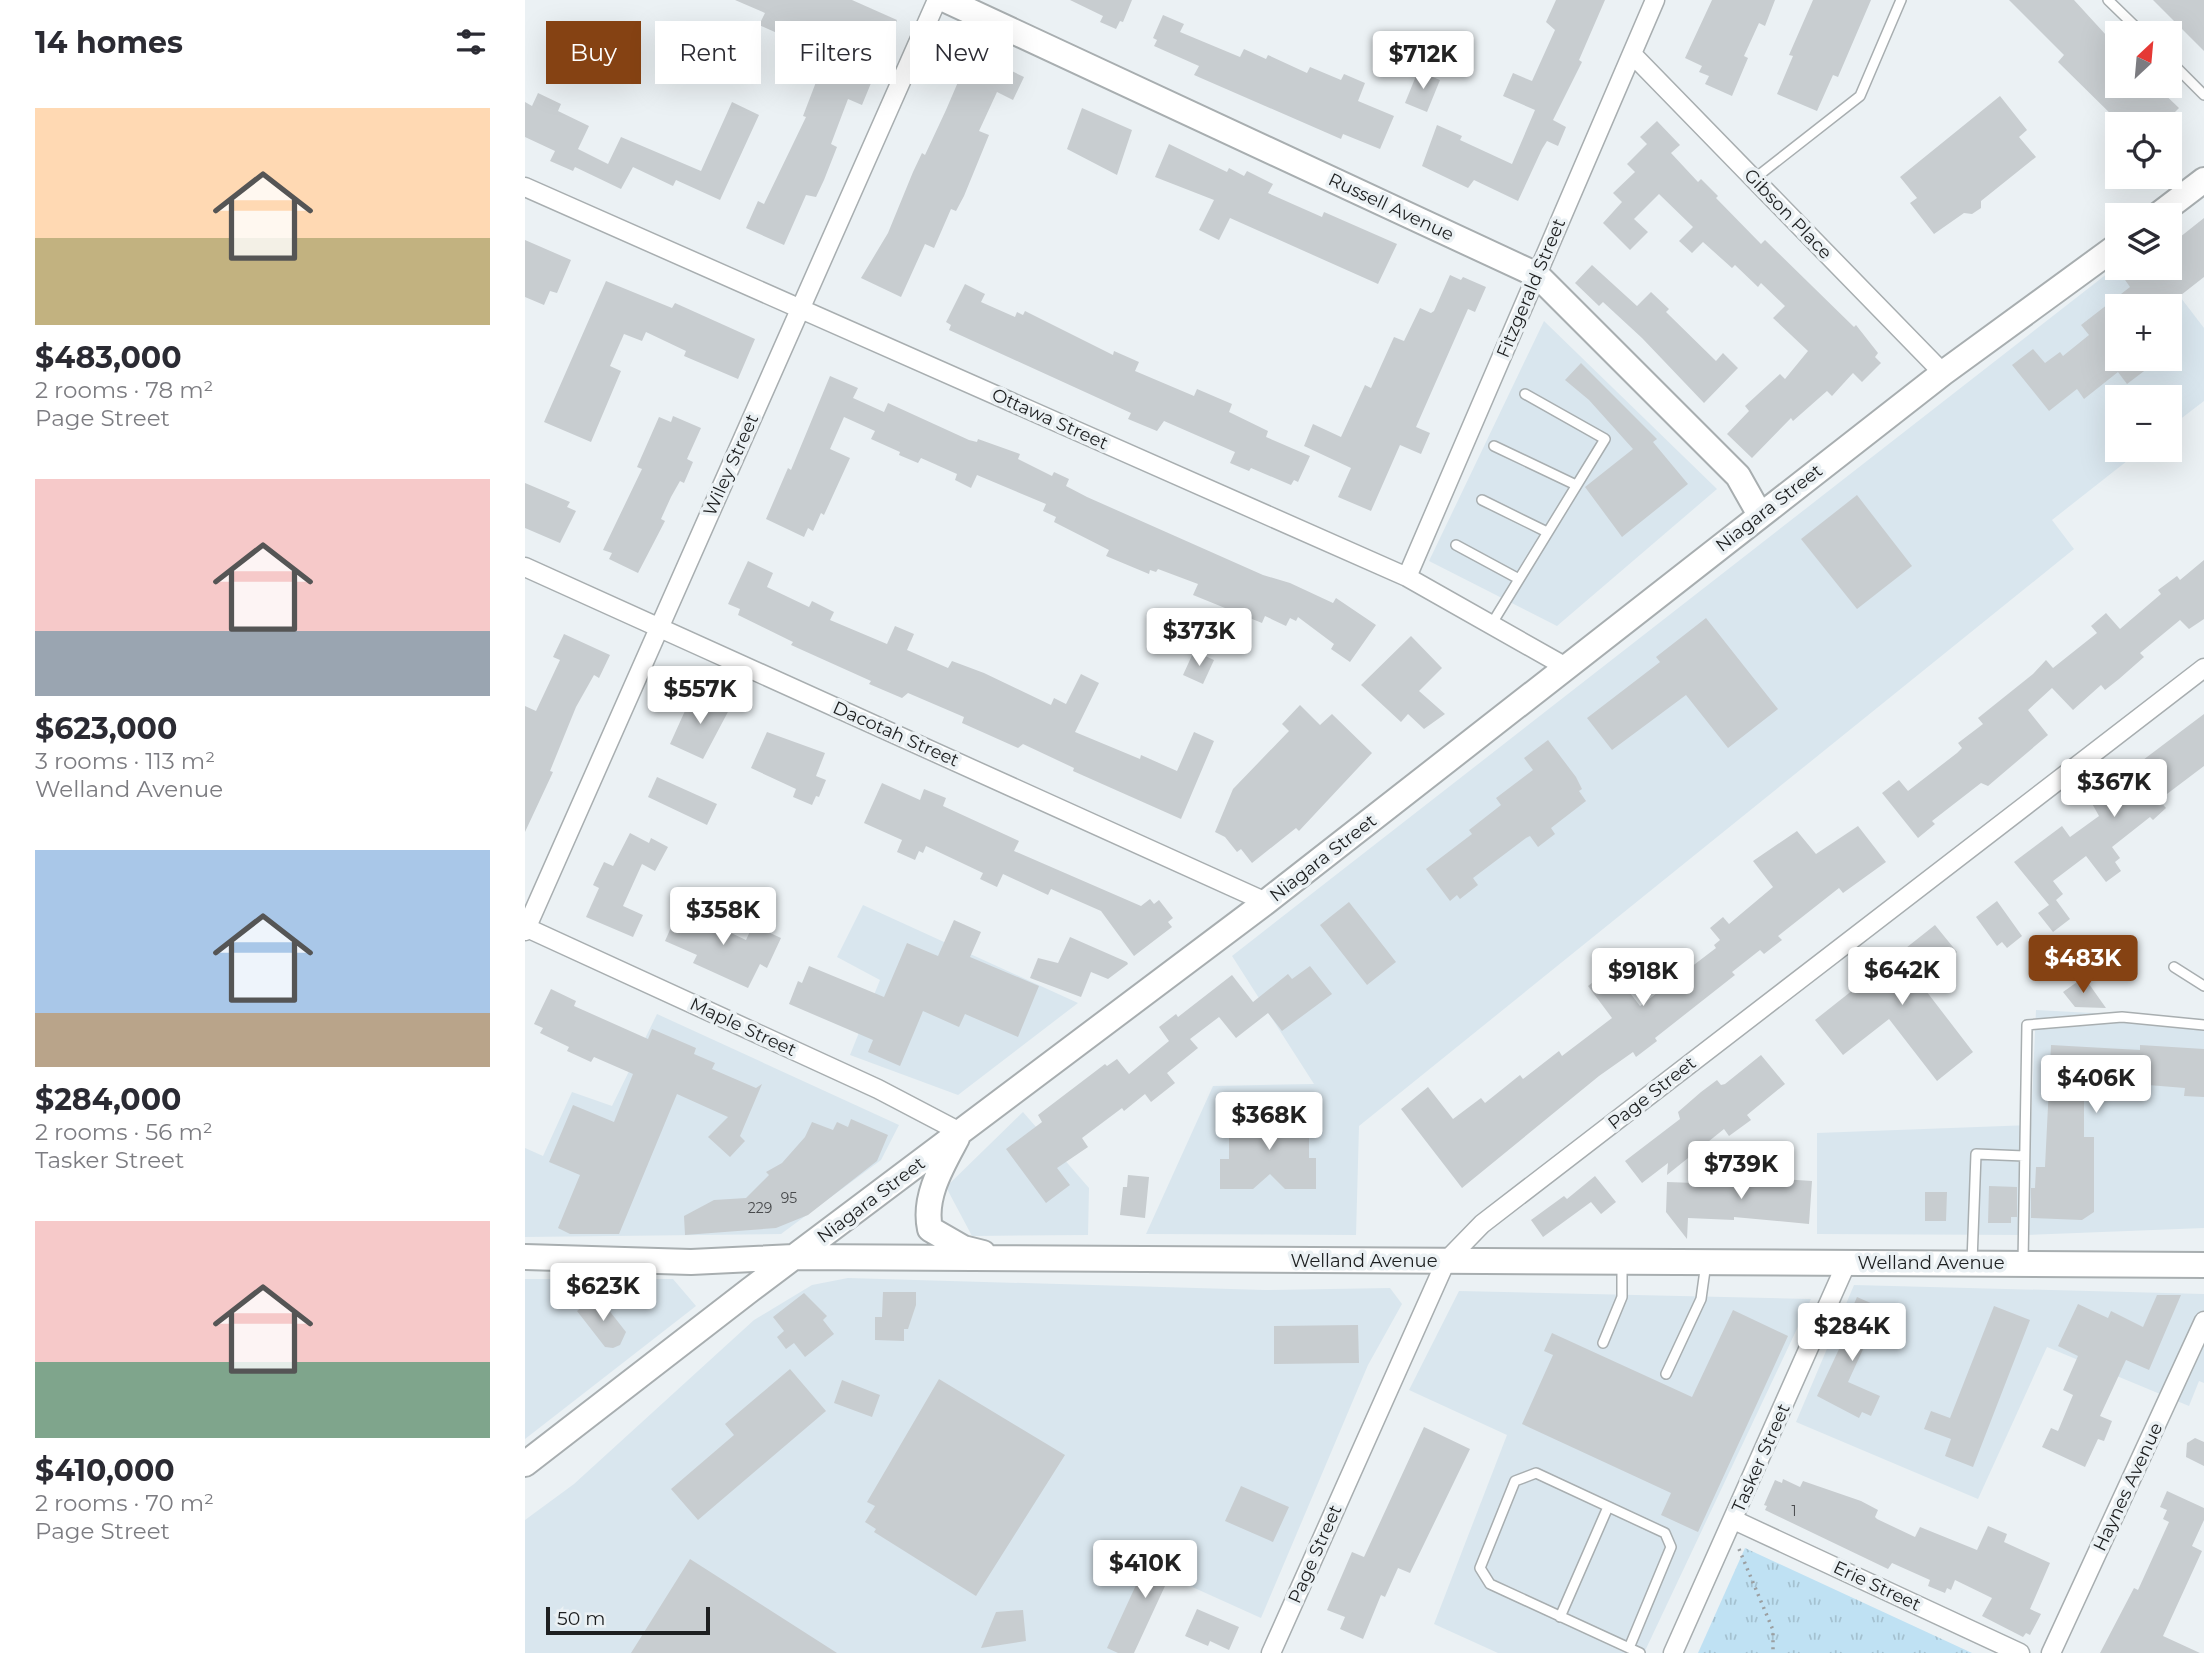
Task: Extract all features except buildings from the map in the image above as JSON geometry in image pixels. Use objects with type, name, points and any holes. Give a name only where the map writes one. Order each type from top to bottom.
[{"type":"main road","name":"Russell Avenue","points":[[946,0],[1537,275],[1738,476],[1760,515]]},
{"type":"main road","points":[[2174,203],[2204,180]]},
{"type":"main road","name":"Niagara Street","points":[[525,1464],[794,1257],[1266,902],[1943,373],[2105,255]]},
{"type":"main road","points":[[960,1132],[939,1172],[927,1212],[930,1228],[963,1248],[1011,1260]]},
{"type":"main road","name":"Welland Avenue","points":[[525,1257],[691,1262],[794,1257],[2204,1265]]},
{"type":"street","name":"Wiley Street","points":[[525,928],[937,0]]},
{"type":"street","name":"Fitzgerald Street","points":[[1407,577],[1655,0]]},
{"type":"street","name":"Gibson Place","points":[[1632,54],[1943,373]]},
{"type":"street","name":"Ottawa Street","points":[[525,187],[1407,577],[1566,667]]},
{"type":"street","name":"Dacotah Street","points":[[525,567],[1266,902]]},
{"type":"street","name":"Page Street","points":[[1271,1653],[1446,1261],[1482,1224],[2204,668]]},
{"type":"street","name":"Maple Street","points":[[525,928],[878,1089],[960,1132]]},
{"type":"street","name":"Tasker Street","points":[[1673,1653],[1847,1262]]},
{"type":"street","name":"Haynes Avenue","points":[[2051,1653],[2204,1321]]},
{"type":"street","name":"Erie Street","points":[[1732,1524],[2020,1653]]},
{"type":"lane","points":[[1754,179],[1860,96],[1902,0]]},
{"type":"lane","points":[[2108,0],[2130,21]]},
{"type":"lane","points":[[2182,73],[2204,95]]},
{"type":"lane","points":[[1491,625],[1605,439],[1525,394]]},
{"type":"lane","points":[[1494,446],[1576,485]]},
{"type":"lane","points":[[1482,500],[1547,533]]},
{"type":"lane","points":[[1456,545],[1519,579]]},
{"type":"lane","points":[[2174,967],[2204,986]]},
{"type":"lane","points":[[2023,1263],[2028,1025],[2122,1017],[2204,1026]]},
{"type":"lane","points":[[1972,1263],[1976,1154],[2024,1156]]},
{"type":"lane","points":[[1603,1343],[1622,1297],[1622,1261]]},
{"type":"lane","points":[[1666,1374],[1700,1299],[1707,1262]]},
{"type":"lane","points":[[1629,1648],[1671,1547],[1665,1534],[1536,1473],[1515,1481],[1480,1568],[1490,1584],[1560,1617],[1640,1653]]},
{"type":"lane","points":[[1560,1617],[1608,1507]]},
{"type":"path","points":[[1732,1524],[1773,1630],[1773,1653]]},
{"type":"shaded area","points":[[2105,275],[2105,280],[2167,280],[2178,294],[2105,294],[2105,371],[2182,371],[2182,299],[2204,328],[2204,401],[2182,418],[2182,385],[2105,385],[2105,462],[2126,462],[2052,520],[2074,549],[1359,1126],[1356,1235],[1146,1234],[1213,1086],[1314,1084],[1232,956]]},
{"type":"shaded area","points":[[1544,321],[1717,489],[1557,626],[1429,561]]},
{"type":"shaded area","points":[[863,905],[1078,1003],[958,1095],[850,1055],[880,980],[837,957]]},
{"type":"shaded area","points":[[2036,1010],[2204,1019],[2204,1228],[2027,1235],[1817,1234],[1817,1133],[2031,1125]]},
{"type":"shaded area","points":[[657,1014],[899,1125],[881,1160],[781,1234],[525,1237],[525,1148],[543,1156],[572,1092],[612,1106]]},
{"type":"shaded area","points":[[1023,1112],[1089,1188],[1088,1235],[972,1236],[946,1187]]},
{"type":"shaded area","points":[[848,1278],[1265,1290],[1390,1288],[1402,1304],[1368,1365],[1261,1618],[1159,1572],[1123,1653],[525,1653],[525,1520],[574,1484],[754,1320],[812,1285]]},
{"type":"shaded area","points":[[525,1279],[673,1279],[696,1306],[525,1439]]},
{"type":"shaded area","points":[[1854,1285],[2204,1294],[2204,1383],[2199,1381],[2189,1406],[2047,1347],[1978,1499],[1796,1422]]},
{"type":"shaded area","points":[[1459,1291],[1811,1299],[1644,1653],[1498,1653],[1434,1624],[1507,1435],[1409,1390]]},
{"type":"green space","points":[[1745,1548],[1972,1653],[1698,1653]]}]
